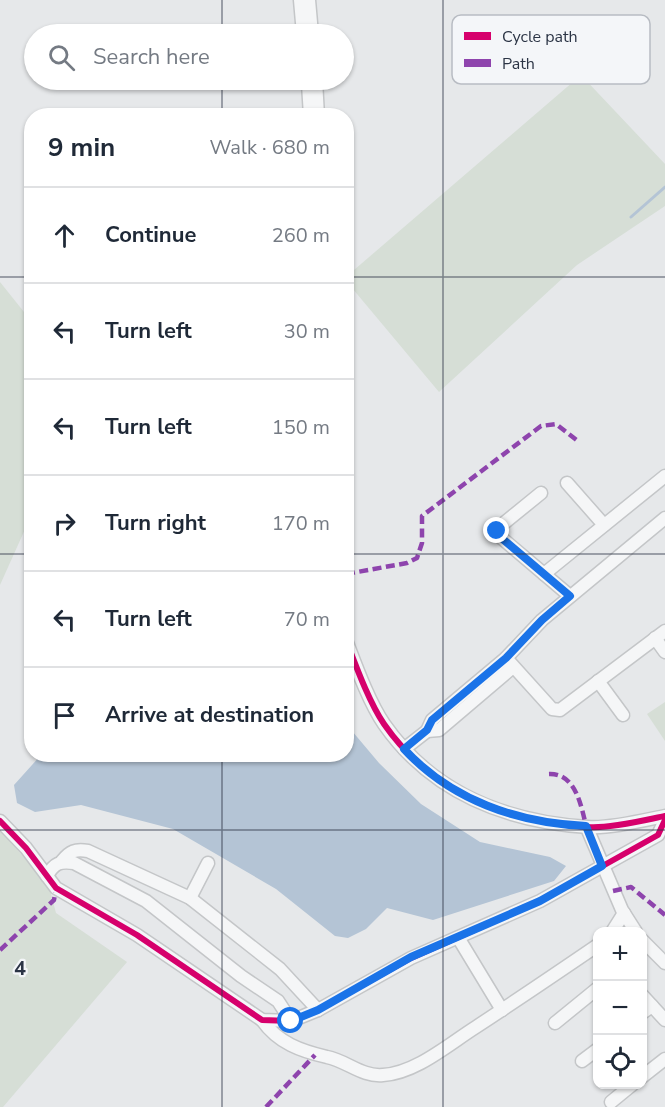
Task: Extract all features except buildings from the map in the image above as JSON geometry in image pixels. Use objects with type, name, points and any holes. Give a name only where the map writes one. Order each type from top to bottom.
[{"type":"street","points":[[300,0],[302,24]]},
{"type":"street","points":[[309,0],[311,24]]},
{"type":"street","points":[[308,90],[309,108]]},
{"type":"street","points":[[317,90],[318,108]]},
{"type":"street","points":[[544,574],[665,476]]},
{"type":"street","points":[[567,483],[603,525]]},
{"type":"street","points":[[541,493],[497,531],[498,535],[570,596]]},
{"type":"street","points":[[404,749],[427,730],[432,720],[509,662],[542,620],[665,518]]},
{"type":"street","points":[[509,662],[552,709],[556,710],[660,634],[665,652]]},
{"type":"street","points":[[262,1020],[291,1021],[318,1010],[411,957],[459,939],[540,901],[658,835],[665,818],[587,828],[539,821],[482,804],[448,788],[424,771],[383,723],[354,658]]},
{"type":"street","points":[[598,681],[623,715]]},
{"type":"street","points":[[0,821],[56,888],[137,934],[262,1020],[279,1041],[315,1055],[330,1057],[350,1068],[382,1075],[403,1071],[502,1010],[593,948]]},
{"type":"street","points":[[587,828],[602,866],[633,927]]},
{"type":"street","points":[[47,876],[51,868],[62,861],[68,853],[78,849],[88,850],[190,898],[280,969],[318,1010]]},
{"type":"street","points":[[62,861],[74,863],[146,901],[242,976],[278,1001],[291,1021]]},
{"type":"street","points":[[190,898],[208,863]]},
{"type":"street","points":[[615,927],[624,913]]},
{"type":"street","points":[[459,939],[502,1010]]},
{"type":"street","points":[[647,945],[665,963]]},
{"type":"street","points":[[555,1023],[593,991]]},
{"type":"street","points":[[647,1009],[665,1020]]},
{"type":"street","points":[[582,1061],[593,1052]]},
{"type":"street","points":[[647,1073],[665,1059]]},
{"type":"street","points":[[611,1102],[627,1089]]},
{"type":"shaded area","points":[[571,84],[589,84],[665,164],[665,206],[577,265],[439,392],[354,290],[354,270]]},
{"type":"shaded area","points":[[0,282],[24,312],[24,532],[0,585]]},
{"type":"shaded area","points":[[665,702],[665,741],[647,714]]},
{"type":"shaded area","points":[[0,830],[49,886],[56,913],[127,962],[3,1107],[0,1107]]},
{"type":"water","points":[[354,733],[379,763],[421,804],[480,842],[550,857],[566,866],[554,881],[433,920],[387,908],[366,929],[348,938],[335,936],[276,889],[173,829],[81,805],[35,812],[17,803],[14,785],[35,762],[354,762]]},
{"type":"waterway","points":[[631,217],[665,187]]},
{"type":"marked path","points":[[354,573],[407,563],[417,558],[422,543],[422,516],[541,426],[556,424],[579,442]]},
{"type":"marked path","points":[[549,774],[558,775],[571,784],[579,800],[586,826]]},
{"type":"marked path","points":[[613,891],[631,887],[665,915]]},
{"type":"marked path","points":[[0,950],[54,900],[56,888]]},
{"type":"marked path","points":[[266,1107],[315,1055]]},
{"type":"cycle path","points":[[354,661],[378,715],[403,748],[448,786],[474,800],[529,819],[588,827],[606,827],[665,816]]},
{"type":"cycle path","points":[[0,821],[26,848],[56,888],[137,935],[262,1020],[291,1021],[318,1010],[411,958],[540,901],[658,835],[665,820]]},
{"type":"route","points":[[291,1021],[318,1010],[411,957],[459,939],[540,901],[602,866],[586,826],[539,821],[482,804],[448,788],[424,771],[404,749],[427,730],[432,720],[506,658],[542,620],[570,596],[498,535],[497,531]]}]
